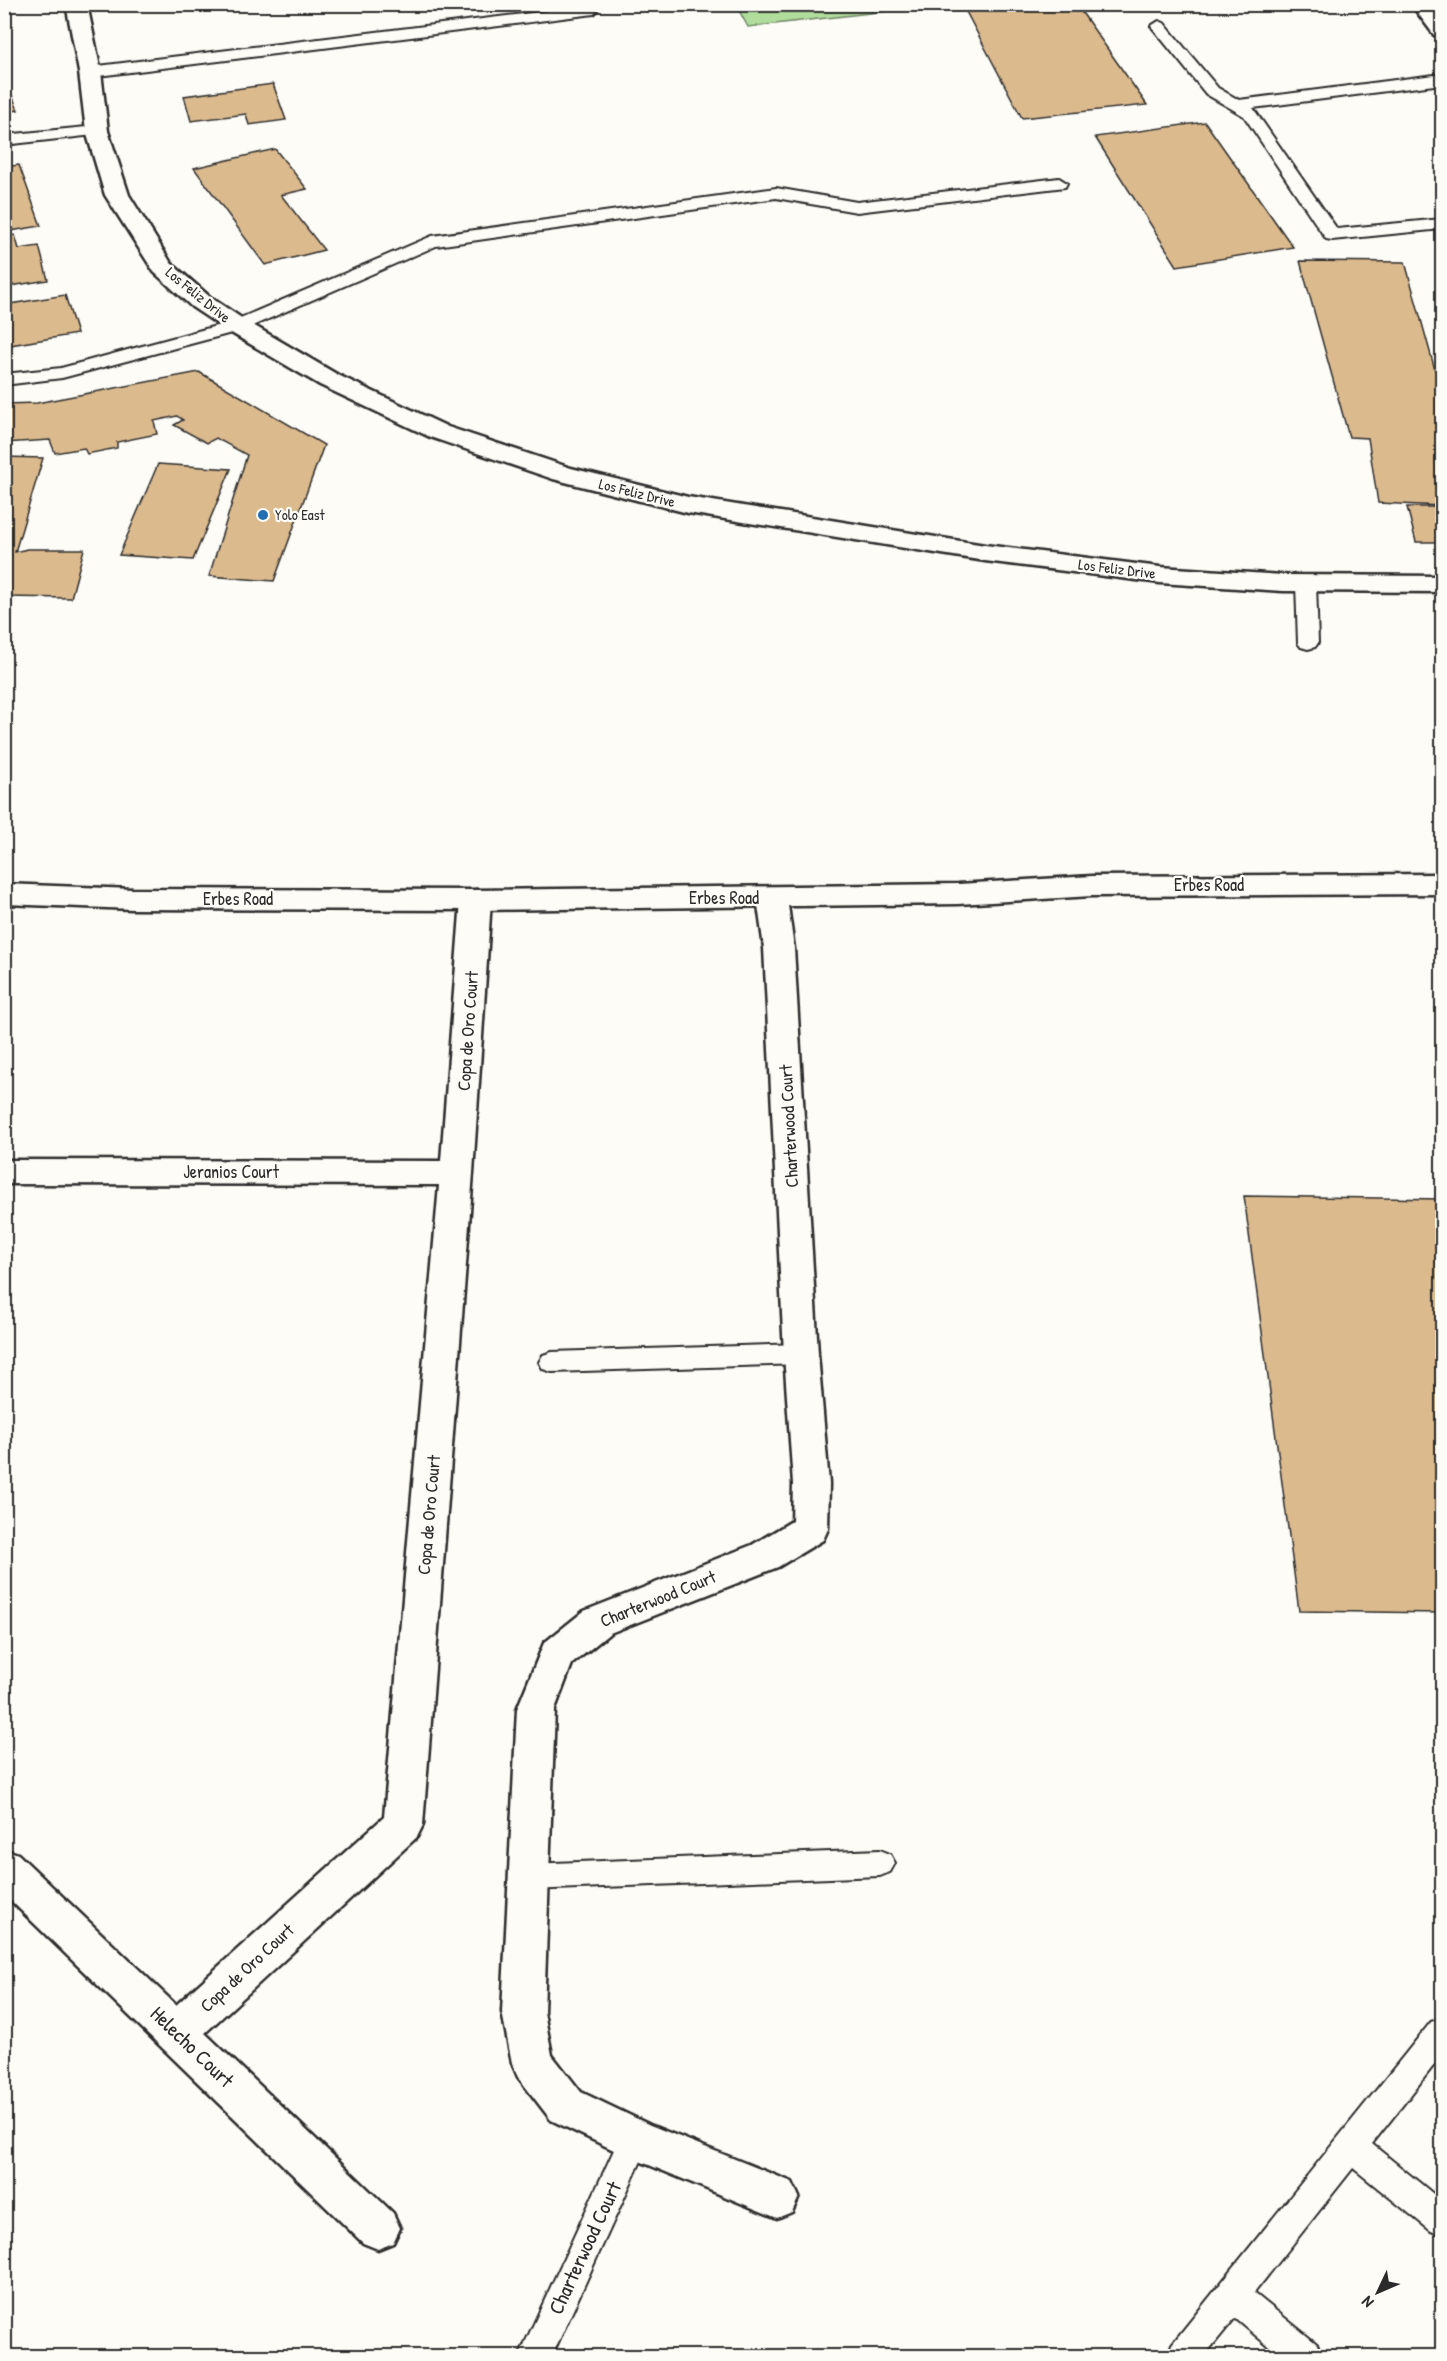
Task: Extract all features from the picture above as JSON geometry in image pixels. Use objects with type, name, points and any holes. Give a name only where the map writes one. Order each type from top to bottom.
[{"type":"street","name":"Los Feliz Drive","points":[[76,4],[90,72],[97,131],[117,195],[162,267],[201,302],[237,326],[329,380],[439,432],[562,474],[676,502],[985,553],[1160,574],[1306,583],[1443,584]]},
{"type":"street","points":[[1421,4],[1443,30]]},
{"type":"street","name":"Erbes Road","points":[[4,894],[145,899],[772,898],[958,894],[1092,886],[1443,884]]},
{"type":"street","name":"Charterwood Court","points":[[772,898],[779,948],[801,1354],[811,1484],[810,1529],[765,1556],[597,1622],[557,1654],[536,1709],[523,2012],[533,2063],[566,2106],[635,2139],[777,2197]]},
{"type":"street","name":"Copa de Oro Court","points":[[177,2032],[403,1825],[457,1173],[476,900]]},
{"type":"street","name":"Jeranios Court","points":[[4,1172],[457,1173]]},
{"type":"street","name":"Helecho Court","points":[[4,1867],[378,2228]]},
{"type":"lane","points":[[90,72],[589,11]]},
{"type":"lane","points":[[1159,26],[1212,91],[1250,113],[1332,235],[1443,224]]},
{"type":"lane","points":[[1238,105],[1443,79]]},
{"type":"lane","points":[[4,140],[97,131]]},
{"type":"lane","points":[[4,380],[62,374],[237,326],[432,242],[776,193],[857,207],[1059,183]]},
{"type":"lane","points":[[1306,583],[1308,642]]},
{"type":"lane","points":[[552,1362],[801,1354]]},
{"type":"lane","points":[[529,1877],[880,1863]]},
{"type":"lane","points":[[1185,2356],[1443,2032]]},
{"type":"lane","name":"Charterwood Court","points":[[535,2356],[635,2139]]},
{"type":"lane","points":[[1351,2147],[1443,2220]]},
{"type":"lane","points":[[1233,2296],[1305,2356]]},
{"type":"green space","points":[[736,5],[940,5],[748,27]]},
{"type":"building","points":[[962,4],[1076,4],[1147,105],[1022,118]]},
{"type":"building","points":[[4,76],[18,110],[4,113]]},
{"type":"building","points":[[273,84],[286,120],[249,125],[246,114],[191,121],[184,96]]},
{"type":"building","points":[[1205,122],[1293,247],[1177,266],[1095,137]]},
{"type":"building","points":[[275,149],[307,189],[281,195],[324,250],[265,265],[194,168]]},
{"type":"building","points":[[19,165],[41,226],[4,232],[4,167]]},
{"type":"building","points":[[15,235],[19,249],[39,246],[48,280],[4,287],[4,237]]},
{"type":"building","points":[[1300,261],[1405,262],[1442,395],[1442,506],[1378,503],[1368,438],[1349,437]]},
{"type":"building","points":[[65,295],[77,334],[4,346],[4,305]]},
{"type":"building","name":"Yolo East","points":[[199,372],[324,445],[274,581],[209,576],[247,455],[216,438],[207,443],[174,425],[183,420],[177,416],[154,421],[157,434],[117,442],[117,448],[87,454],[84,448],[55,453],[50,440],[4,443],[4,404],[37,403]]},
{"type":"building","points":[[4,457],[43,458],[15,552],[27,549],[84,549],[71,598],[4,597]]},
{"type":"building","points":[[158,464],[231,469],[193,560],[119,555]]},
{"type":"building","points":[[1407,507],[1442,507],[1442,542],[1416,542]]},
{"type":"building","points":[[1244,1196],[1442,1199],[1442,1613],[1299,1611]]},
{"type":"place","name":"Yolo East","points":[[263,515]]}]
